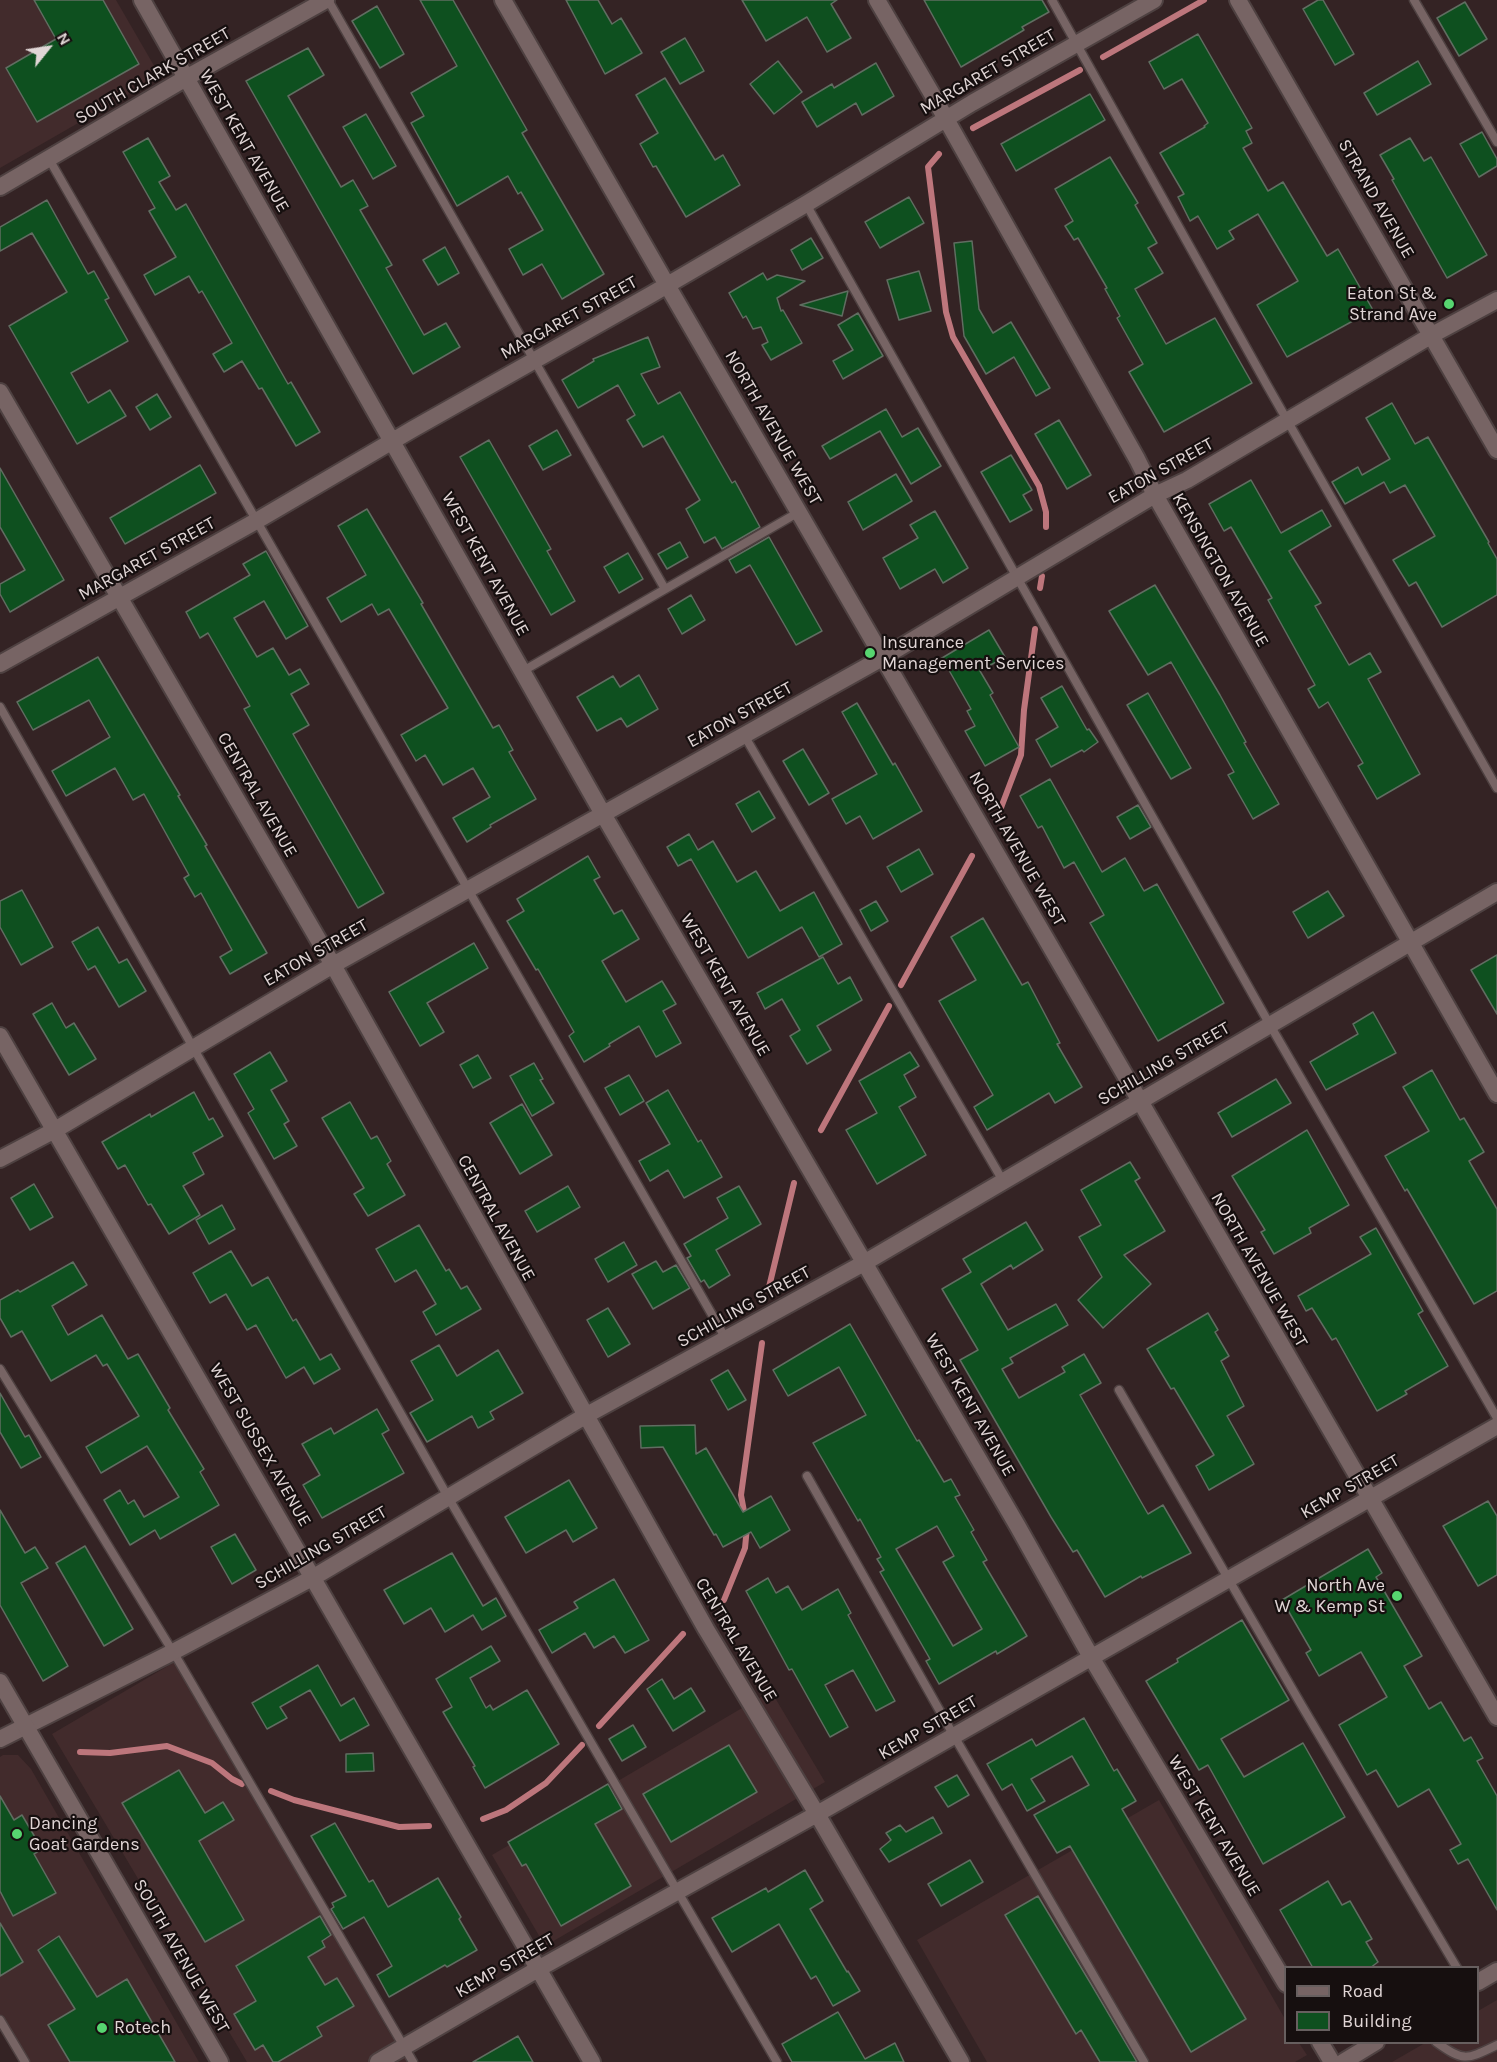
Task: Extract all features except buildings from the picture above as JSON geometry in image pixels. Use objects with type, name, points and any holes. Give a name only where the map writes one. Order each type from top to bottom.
[{"type":"street","name":"WEST KENT AVENUE","points":[[142,0],[603,814],[1017,1525],[1091,1657],[1284,1981]]},
{"type":"street","name":"SOUTH CLARK STREET","points":[[0,187],[186,78],[303,5],[327,0]]},
{"type":"street","name":"NORTH AVENUE WEST","points":[[504,0],[1139,1102],[1497,1717]]},
{"type":"street","name":"KENSINGTON AVENUE","points":[[877,0],[1137,459],[1155,495],[1497,1094]]},
{"type":"street","name":"MARGARET STREET","points":[[0,664],[258,520],[534,359],[667,285],[946,119],[1154,0]]},
{"type":"street","name":"STRAND AVENUE","points":[[1238,0],[1497,450]]},
{"type":"street","name":"EATON STREET","points":[[0,1159],[55,1130],[333,965],[884,657],[1155,495],[1186,480],[1432,335],[1497,300]]},
{"type":"street","name":"CENTRAL AVENUE","points":[[2,398],[333,965],[706,1629],[961,2062]]},
{"type":"street","name":"SCHILLING STREET","points":[[0,1739],[173,1652],[314,1577],[585,1416],[864,1263],[1497,892]]},
{"type":"street","name":"WEST SUSSEX AVENUE","points":[[0,1036],[592,2062]]},
{"type":"street","name":"KEMP STREET","points":[[378,2062],[1497,1426]]},
{"type":"street","name":"SOUTH AVENUE WEST","points":[[0,1682],[220,2062]]},
{"type":"street","points":[[1479,1981],[1497,1971]]},
{"type":"street","points":[[1321,2044],[1332,2062]]},
{"type":"street","points":[[1343,2062],[1374,2044]]},
{"type":"lane","points":[[327,0],[665,589]]},
{"type":"lane","points":[[1052,0],[1287,421],[1497,788]]},
{"type":"lane","points":[[1413,0],[1497,142]]},
{"type":"lane","points":[[49,159],[726,1339]]},
{"type":"lane","points":[[806,204],[1270,1025],[1497,1418]]},
{"type":"lane","points":[[523,670],[799,512]]},
{"type":"lane","points":[[0,707],[448,1497],[777,2062]]},
{"type":"lane","points":[[744,735],[1003,1181]]},
{"type":"lane","points":[[0,1369],[173,1652],[413,2062]]},
{"type":"lane","points":[[1119,1390],[1456,1966]]},
{"type":"lane","points":[[807,1476],[954,1736],[1144,2062]]},
{"type":"lane","points":[[0,2020],[25,2062]]},
{"type":"lane","points":[[1437,2044],[1451,2055],[1462,2059],[1497,2045]]},
{"type":"shaded area","points":[[0,0],[116,0],[160,76],[0,168]]},
{"type":"shaded area","points":[[178,1660],[408,2062],[247,2062],[52,1734]]},
{"type":"shaded area","points":[[771,1691],[825,1782],[545,1946],[492,1855]]},
{"type":"shaded area","points":[[18,1755],[31,1769],[199,2062],[25,2062],[0,2020],[0,1757]]},
{"type":"shaded area","points":[[1159,1800],[1284,2017],[1284,2044],[1300,2044],[1307,2055],[1295,2062],[987,2062],[917,1940]]},
{"type":"shaded area","points":[[1497,2000],[1497,2062],[1392,2062],[1423,2044],[1479,2044],[1479,2010]]},
{"type":"waterway","points":[[1103,57],[1204,0]]},
{"type":"waterway","points":[[973,128],[1080,70]]},
{"type":"waterway","points":[[939,154],[928,167],[946,312],[953,337],[1039,486],[1046,512],[1046,527]]},
{"type":"waterway","points":[[1040,588],[1042,576]]},
{"type":"waterway","points":[[999,813],[1021,755],[1024,710],[1035,629]]},
{"type":"waterway","points":[[901,985],[972,856]]},
{"type":"waterway","points":[[821,1130],[889,1006]]},
{"type":"waterway","points":[[769,1287],[794,1183]]},
{"type":"waterway","points":[[745,1517],[741,1495],[762,1343]]},
{"type":"waterway","points":[[724,1600],[745,1548],[747,1527]]},
{"type":"waterway","points":[[599,1726],[683,1634]]},
{"type":"waterway","points":[[483,1819],[506,1810],[546,1783],[582,1745]]},
{"type":"waterway","points":[[80,1752],[110,1753],[167,1746],[212,1763],[242,1784]]},
{"type":"waterway","points":[[271,1791],[294,1800],[399,1827],[429,1826]]},
{"type":"place","name":"Eaton St & Strand Ave","points":[[1449,304]]},
{"type":"place","name":"Insurance Management Services","points":[[870,653]]},
{"type":"place","name":"North Ave W & Kemp St","points":[[1397,1596]]},
{"type":"place","name":"Dancing Goat Gardens","points":[[17,1834]]},
{"type":"place","name":"Rotech","points":[[102,2028]]}]
